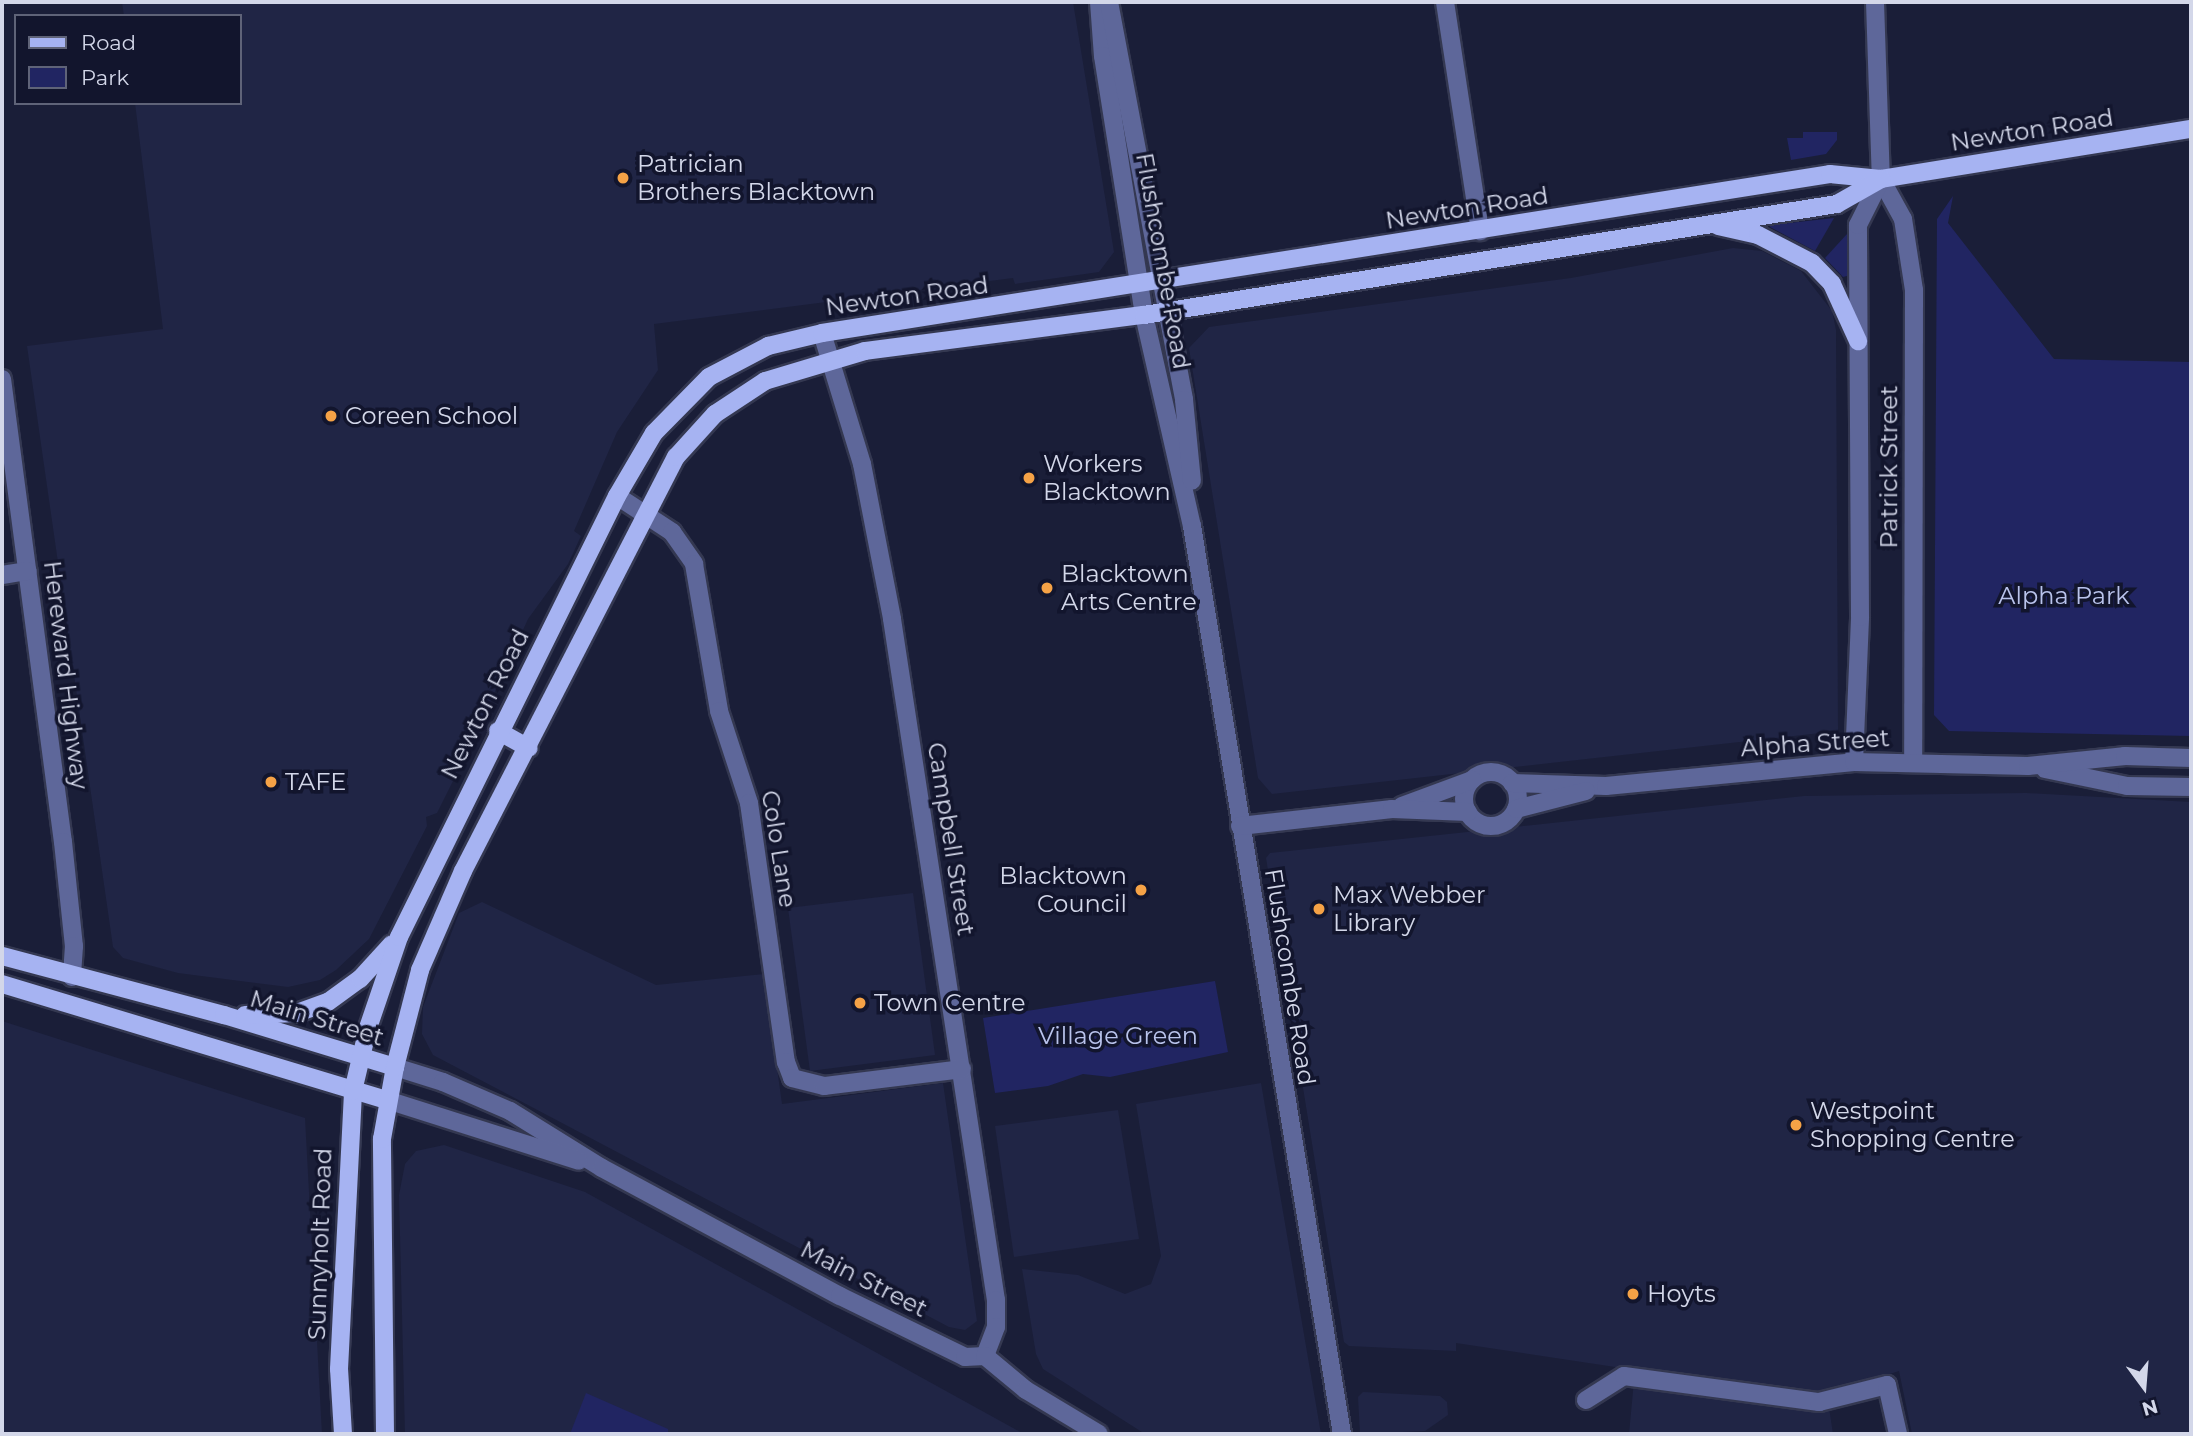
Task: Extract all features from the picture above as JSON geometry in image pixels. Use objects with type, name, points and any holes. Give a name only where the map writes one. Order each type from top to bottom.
[{"type":"main road","name":"Newton Road","points":[[360,1057],[399,937],[617,496],[654,433],[709,377],[768,346],[822,333],[1162,283],[1830,174],[1881,179],[2191,129]]},
{"type":"main road","name":"Newton Road","points":[[395,1067],[433,936],[676,457],[715,414],[765,381],[828,361],[902,344],[1144,315],[1837,204],[1881,179]]},
{"type":"main road","points":[[1709,224],[1758,235],[1812,263],[1832,284],[1858,341]]},
{"type":"main road","points":[[498,732],[529,748]]},
{"type":"main road","points":[[225,1015],[279,1016],[314,1008],[346,991],[399,937]]},
{"type":"main road","name":"Main Street","points":[[2,956],[72,977],[225,1015],[395,1067]]},
{"type":"main road","name":"Main Street","points":[[2,984],[387,1100]]},
{"type":"main road","name":"Sunnyholt Road","points":[[343,1434],[339,1369],[353,1091],[360,1057]]},
{"type":"main road","points":[[385,1434],[382,1152],[387,1100],[395,1067]]},
{"type":"street","name":"Flushcombe Road","points":[[1099,2],[1103,56],[1144,315],[1192,526],[1342,1434]]},
{"type":"street","name":"Flushcombe Road","points":[[1108,2],[1167,311],[1192,473],[1192,526]]},
{"type":"street","points":[[1445,2],[1480,231]]},
{"type":"street","name":"Patrick Street","points":[[1875,2],[1881,179],[1903,219],[1906,260],[1914,290],[1913,762]]},
{"type":"street","name":"Patrick Street","points":[[1854,762],[1860,617],[1858,225],[1881,179]]},
{"type":"street","name":"Campbell Street","points":[[822,333],[828,361],[862,464],[876,524],[996,1300],[995,1333],[985,1356]]},
{"type":"street","name":"Hereward Highway","points":[[2,379],[63,842],[74,946],[72,977]]},
{"type":"street","name":"Colo Lane","points":[[617,496],[683,542],[694,564],[719,711],[747,793],[786,1062],[792,1078],[824,1087],[961,1069]]},
{"type":"street","points":[[2,575],[28,571]]},
{"type":"street","name":"Alpha Street","points":[[1513,783],[1606,786],[1854,762],[2028,766],[2125,756],[2191,758]]},
{"type":"street","name":"Alpha Street","points":[[2028,766],[2127,786],[2191,787]]},
{"type":"street","points":[[1240,826],[1392,809],[1468,812],[1490,826],[1506,822],[1516,809],[1518,796],[1513,783],[1492,773],[1392,809]]},
{"type":"street","points":[[1468,812],[1465,796],[1472,780]]},
{"type":"street","name":"Alpha Street","points":[[1516,809],[1606,786]]},
{"type":"street","name":"Main Street","points":[[395,1067],[443,1082],[510,1111],[602,1168],[840,1296],[965,1357],[985,1356]]},
{"type":"street","name":"Main Street","points":[[387,1100],[602,1168]]},
{"type":"street","points":[[985,1356],[1026,1390],[1098,1434]]},
{"type":"street","points":[[1586,1400],[1624,1376],[1819,1402],[1887,1385],[1898,1434]]},
{"type":"shaded area","points":[[122,2],[1073,2],[1114,252],[1099,272],[1015,284],[1013,278],[654,324],[658,370],[617,432],[574,531],[581,536],[568,564],[528,619],[468,751],[437,813],[426,817],[427,826],[369,939],[336,970],[320,980],[288,987],[178,973],[123,958],[113,947],[27,346],[163,329],[135,105],[242,105],[242,14],[124,14]]},
{"type":"shaded area","points":[[1733,248],[1762,251],[1801,271],[1832,311],[1836,330],[1838,731],[1272,794],[1258,778],[1189,348],[1209,327],[1571,278]]},
{"type":"shaded area","name":"Westpoint Shopping Centre","points":[[2026,793],[2191,802],[2191,1434],[1912,1434],[1899,1371],[1827,1394],[1833,1434],[1629,1434],[1635,1370],[1456,1343],[1456,1351],[1349,1346],[1344,1342],[1266,858],[1270,853],[1804,796]]},
{"type":"shaded area","name":"Town Centre","points":[[913,893],[935,1055],[810,1071],[788,908]]},
{"type":"shaded area","points":[[482,902],[656,985],[764,974],[782,1104],[943,1083],[977,1321],[965,1330],[949,1327],[433,1055],[422,1034],[423,1007],[459,913]]},
{"type":"shaded area","points":[[2,1021],[305,1118],[322,1434],[2,1434]]},
{"type":"shaded area","points":[[1261,1083],[1321,1434],[1145,1434],[1043,1369],[1036,1354],[1022,1269],[1078,1275],[1125,1294],[1151,1284],[1161,1256],[1136,1104]]},
{"type":"shaded area","points":[[1118,1110],[1139,1239],[1014,1257],[995,1126]]},
{"type":"shaded area","points":[[444,1145],[585,1192],[1024,1434],[405,1434],[399,1195],[405,1164],[416,1151]]},
{"type":"shaded area","points":[[1363,1392],[1440,1396],[1447,1402],[1448,1415],[1425,1431],[1360,1434],[1358,1397]]},
{"type":"green space","points":[[1803,132],[1837,132],[1837,140],[1826,154],[1791,160],[1787,138],[1803,138]]},
{"type":"green space","name":"Alpha Park","points":[[1953,196],[1948,223],[2054,359],[2191,362],[2191,736],[1949,731],[1934,715],[1937,219]]},
{"type":"green space","points":[[1834,218],[1815,251],[1770,227],[1770,225]]},
{"type":"green space","points":[[1847,234],[1847,276],[1843,277],[1825,258]]},
{"type":"green space","name":"Village Green","points":[[1215,981],[1228,1052],[1110,1077],[1083,1074],[1048,1086],[995,1093],[983,1018]]},
{"type":"green space","points":[[586,1393],[668,1429],[668,1434],[570,1434]]},
{"type":"place","name":"Patrician Brothers Blacktown","points":[[623,178]]},
{"type":"place","name":"Coreen School","points":[[331,416]]},
{"type":"place","name":"Workers Blacktown","points":[[1029,478]]},
{"type":"place","name":"Blacktown Arts Centre","points":[[1047,588]]},
{"type":"place","name":"TAFE","points":[[271,782]]},
{"type":"place","name":"Blacktown Council","points":[[1141,890]]},
{"type":"place","name":"Max Webber Library","points":[[1319,909]]},
{"type":"place","name":"Town Centre","points":[[860,1003]]},
{"type":"place","name":"Westpoint Shopping Centre","points":[[1796,1125]]},
{"type":"place","name":"Hoyts","points":[[1633,1294]]}]
